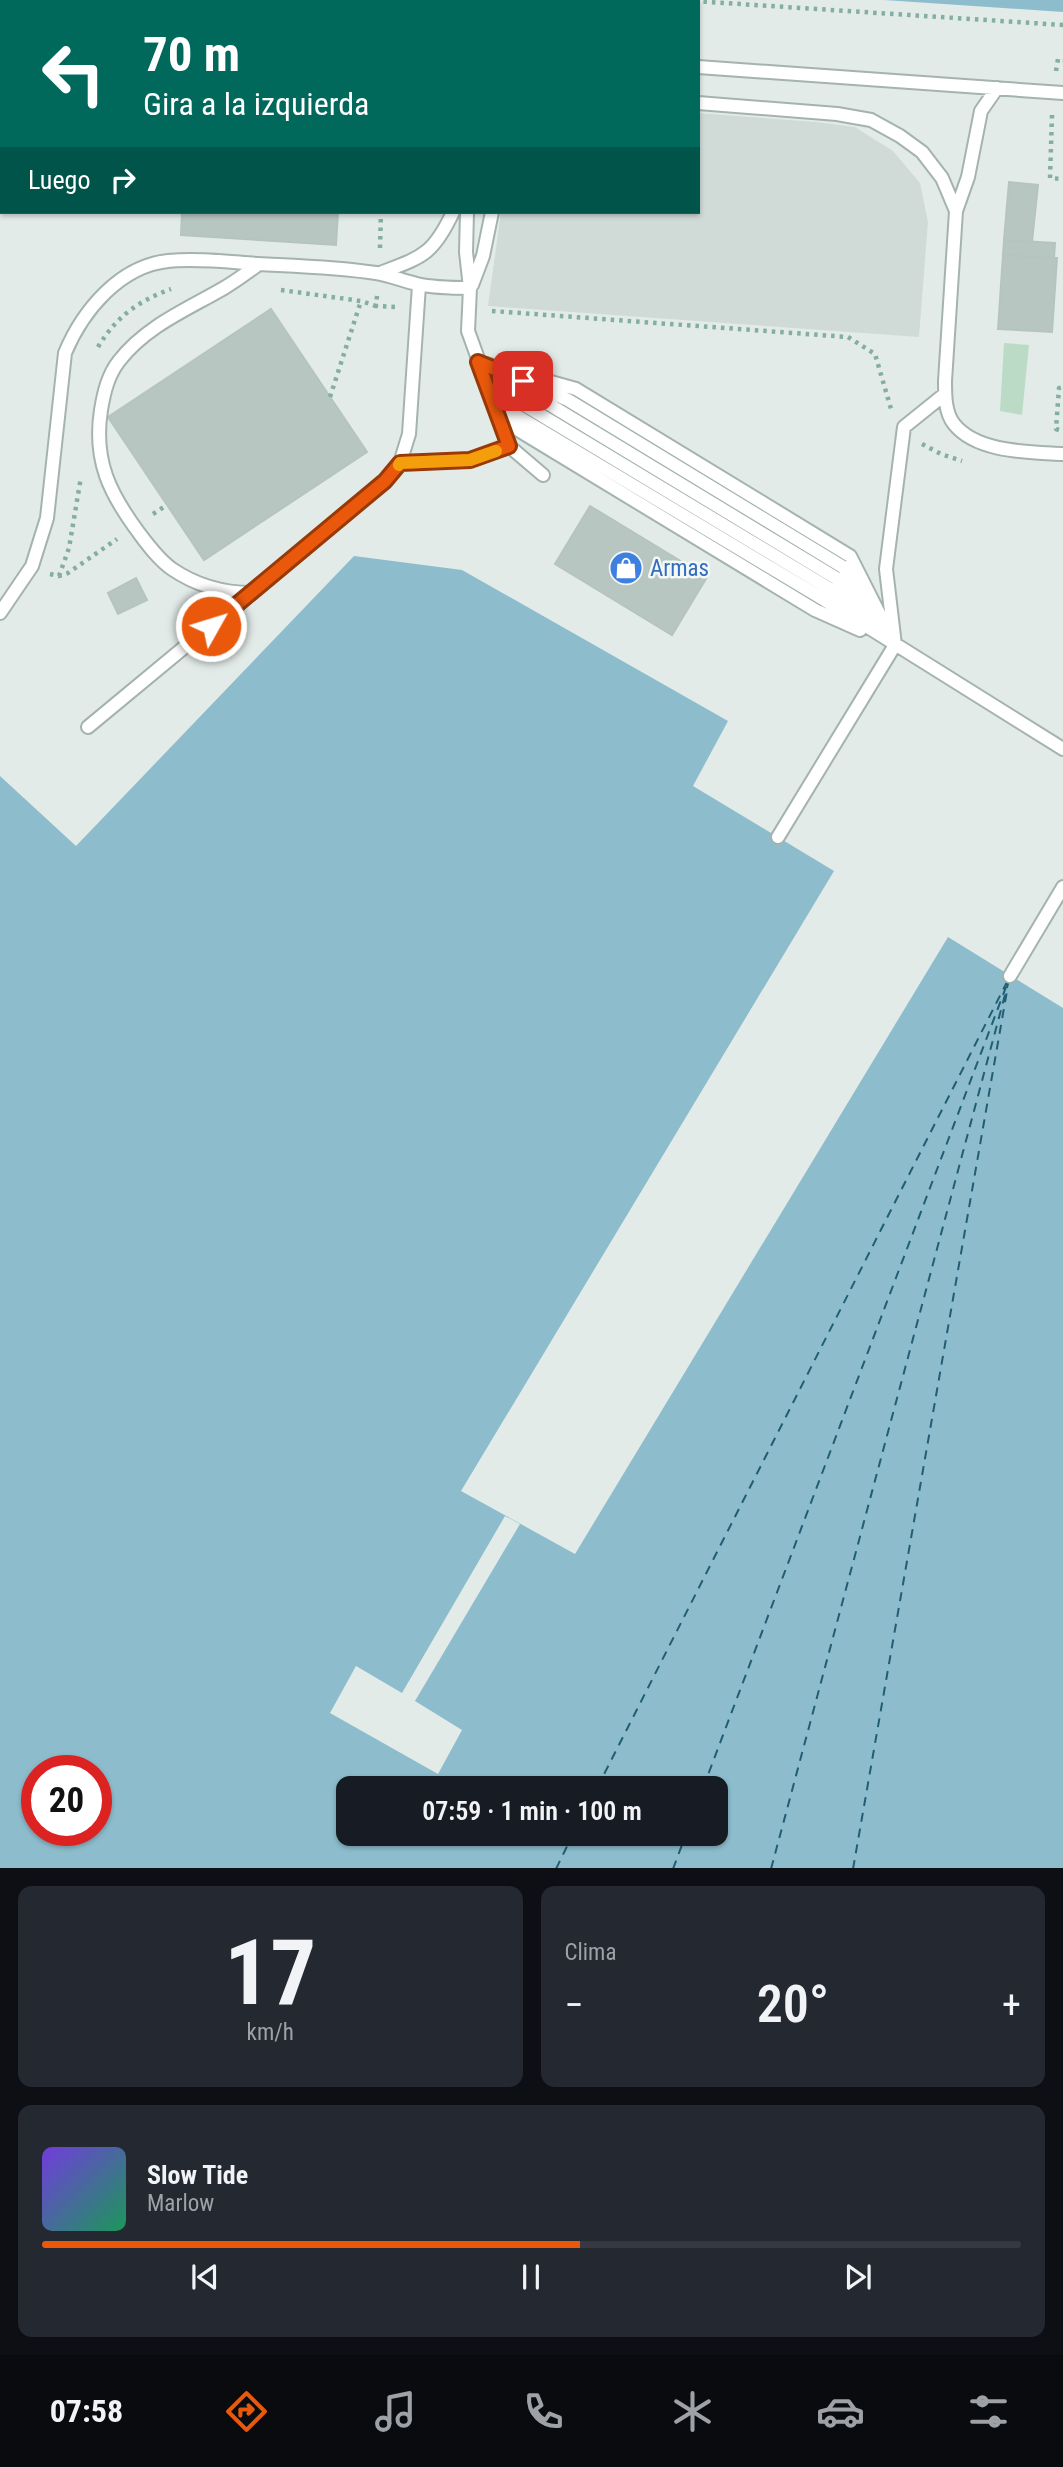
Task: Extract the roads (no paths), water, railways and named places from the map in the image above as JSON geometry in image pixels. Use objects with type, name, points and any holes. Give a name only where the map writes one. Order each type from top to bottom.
[{"type":"lane","points":[[700,67],[1058,93]]},
{"type":"lane","points":[[997,88],[981,111],[968,177],[956,211],[945,394],[954,424],[973,439],[1010,451],[1063,454]]},
{"type":"lane","points":[[700,103],[837,114],[871,120],[922,152],[942,178],[956,211]]},
{"type":"lane","points":[[379,273],[426,254],[438,240],[452,214]]},
{"type":"lane","points":[[467,214],[466,252],[470,288],[468,331],[509,446],[543,475]]},
{"type":"lane","points":[[470,288],[483,256],[492,214]]},
{"type":"lane","points":[[0,613],[32,566],[47,517],[55,466],[65,353],[85,315],[99,298],[130,274],[150,264],[189,260],[379,273],[419,285],[470,288]]},
{"type":"lane","points":[[252,593],[223,592],[193,582],[169,567],[134,527],[114,494],[100,460],[98,441],[104,391],[119,361],[153,328],[228,286],[260,264]]},
{"type":"lane","points":[[88,727],[385,481],[400,463],[409,434],[419,285]]},
{"type":"lane","points":[[478,362],[576,389],[850,556],[895,645]]},
{"type":"lane","points":[[478,362],[836,578],[895,645]]},
{"type":"lane","points":[[486,382],[830,589],[895,645]]},
{"type":"lane","points":[[778,837],[895,645],[886,569],[904,428],[945,394]]},
{"type":"lane","points":[[494,402],[823,599],[1063,749]]},
{"type":"lane","points":[[500,419],[816,610],[895,645]]},
{"type":"lane","points":[[400,463],[470,460],[509,446]]},
{"type":"lane","points":[[1010,976],[1063,887]]},
{"type":"water","points":[[884,0],[1063,0],[1063,12]]},
{"type":"water","points":[[354,556],[462,570],[728,721],[693,786],[834,871],[461,1491],[575,1554],[948,937],[1063,1008],[1063,1868],[0,1868],[0,776],[76,846]]},
{"type":"place","name":"Armas","points":[[626,568]]}]
